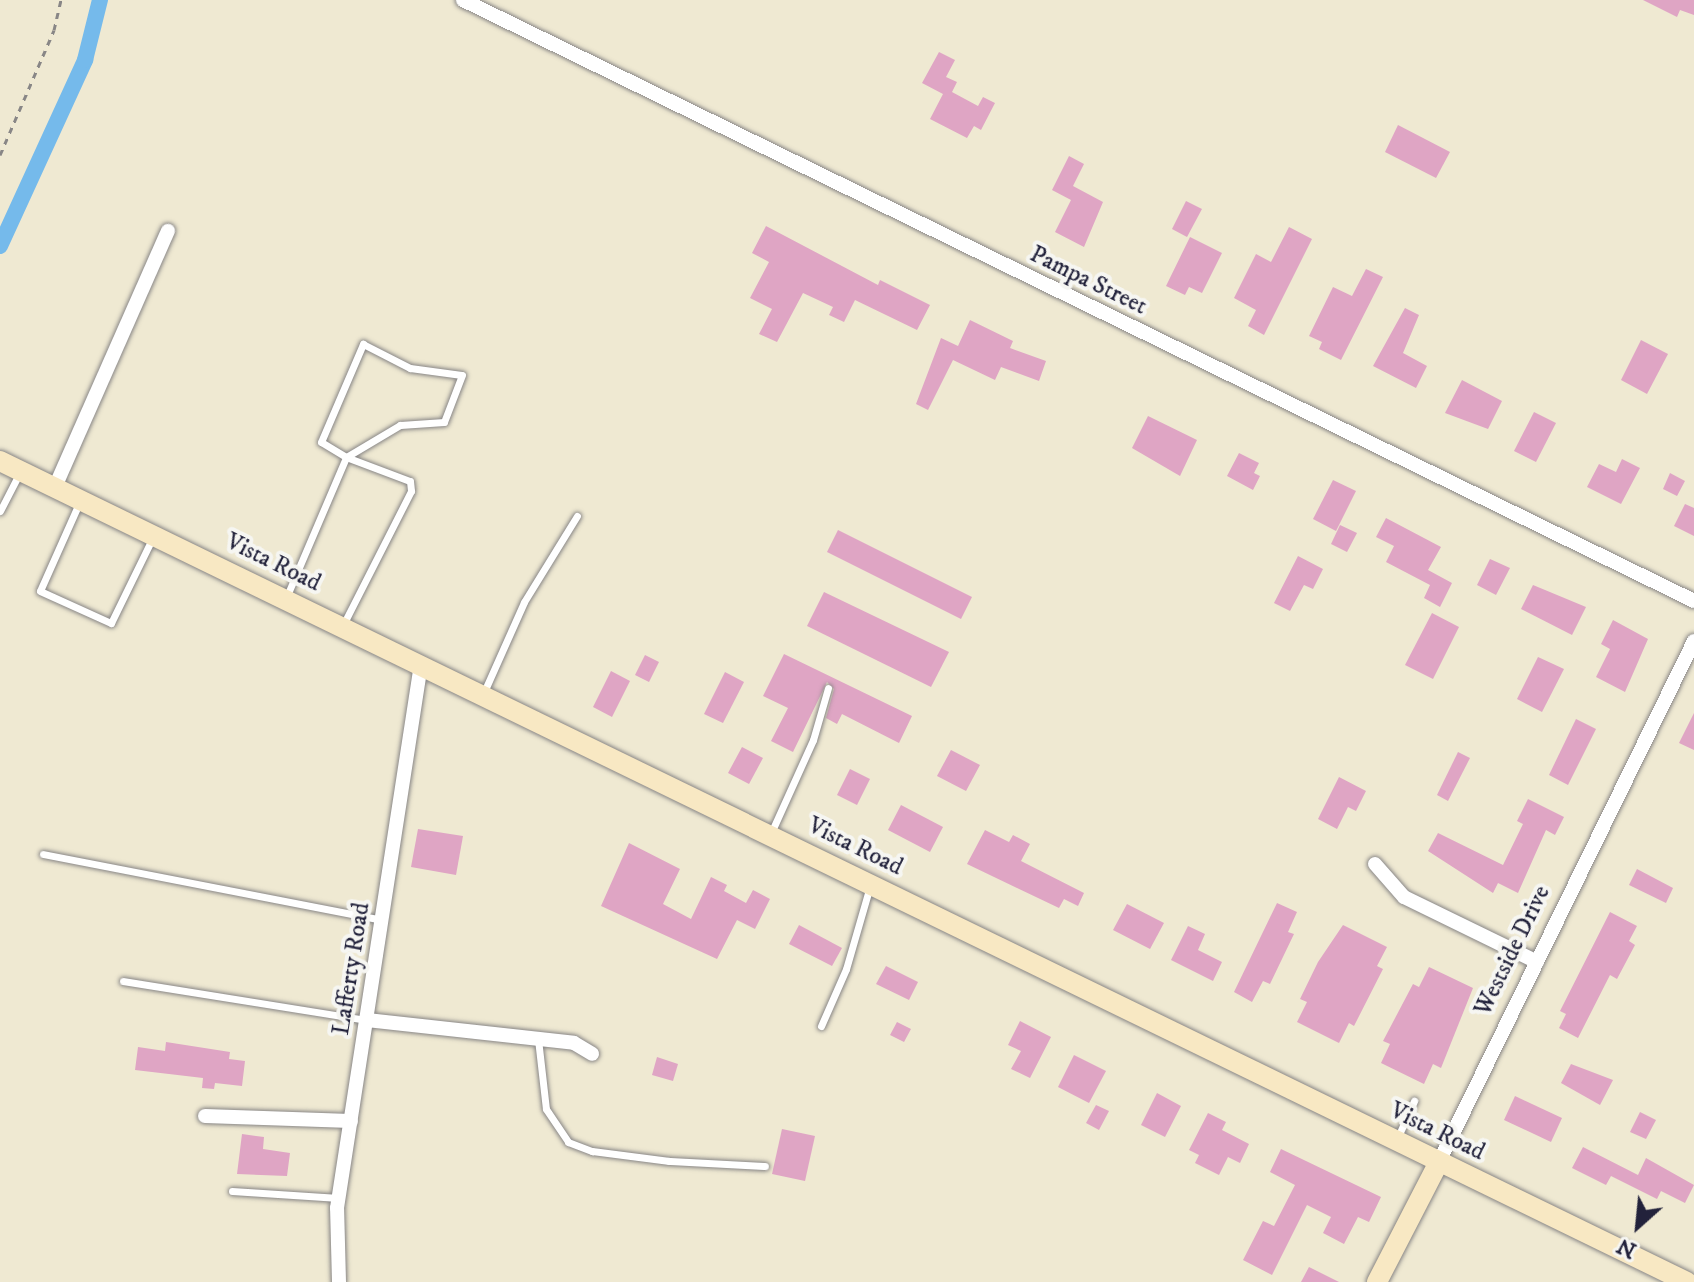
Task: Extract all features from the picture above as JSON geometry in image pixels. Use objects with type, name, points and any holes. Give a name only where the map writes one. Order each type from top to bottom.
[{"type":"street","name":"Pampa Street","points":[[463,0],[1694,601]]},
{"type":"street","points":[[55,487],[168,231]]},
{"type":"street","name":"Vista Road","points":[[0,461],[1687,1282]]},
{"type":"street","name":"Westside Drive","points":[[1377,1282],[1694,641]]},
{"type":"street","name":"Lafferty Road","points":[[339,1282],[339,1198],[421,664]]},
{"type":"street","points":[[1375,864],[1404,897],[1537,962]]},
{"type":"street","points":[[367,1020],[574,1043],[592,1054]]},
{"type":"street","points":[[205,1116],[351,1121]]},
{"type":"lane","points":[[286,598],[346,457],[400,425],[444,422],[462,375],[410,368],[363,344],[321,442],[346,457],[412,485],[343,626]]},
{"type":"lane","points":[[0,511],[21,471]]},
{"type":"lane","points":[[81,499],[40,591],[111,623],[154,534]]},
{"type":"lane","points":[[483,695],[524,602],[577,516]]},
{"type":"lane","points":[[770,835],[813,740],[828,688]]},
{"type":"lane","points":[[43,854],[382,920]]},
{"type":"lane","points":[[821,1026],[846,969],[871,884]]},
{"type":"lane","points":[[123,981],[367,1020]]},
{"type":"lane","points":[[538,1039],[546,1109],[559,1134],[576,1146],[669,1161],[765,1166]]},
{"type":"lane","points":[[1396,1141],[1414,1101]]},
{"type":"lane","points":[[232,1191],[339,1198]]},
{"type":"path","points":[[0,155],[54,30],[61,0]]},
{"type":"building","points":[[1643,0],[1694,0],[1694,15],[1680,10],[1677,17]]},
{"type":"building","points":[[939,52],[955,60],[946,77],[957,82],[952,92],[978,106],[983,97],[995,103],[981,130],[974,126],[967,138],[930,119],[943,94],[922,83]]},
{"type":"building","points":[[1398,125],[1450,152],[1436,178],[1385,152]]},
{"type":"building","points":[[1069,156],[1084,164],[1073,186],[1103,202],[1084,247],[1055,232],[1071,200],[1052,190]]},
{"type":"building","points":[[1186,201],[1202,209],[1187,237],[1172,229]]},
{"type":"building","points":[[766,226],[878,285],[880,280],[930,305],[917,330],[855,300],[844,322],[829,315],[833,307],[803,293],[777,342],[759,334],[772,309],[750,298],[769,262],[752,253]]},
{"type":"building","points":[[1289,227],[1312,239],[1264,335],[1248,326],[1256,310],[1234,298],[1256,254],[1271,262]]},
{"type":"building","points":[[1190,237],[1222,253],[1202,293],[1189,287],[1185,295],[1166,286]]},
{"type":"building","points":[[1366,269],[1383,277],[1341,360],[1319,349],[1322,342],[1309,336],[1333,287],[1352,296]]},
{"type":"building","points":[[1405,308],[1419,315],[1403,353],[1427,366],[1416,388],[1373,366]]},
{"type":"building","points":[[970,320],[1013,341],[1010,348],[1046,361],[1039,381],[1001,367],[995,380],[953,360],[928,410],[916,404],[941,338],[958,346]]},
{"type":"building","points":[[1641,340],[1668,354],[1647,394],[1621,380]]},
{"type":"building","points":[[1462,380],[1502,401],[1488,429],[1445,413]]},
{"type":"building","points":[[1534,412],[1556,423],[1536,462],[1514,451]]},
{"type":"building","points":[[1148,416],[1197,440],[1180,476],[1132,448]]},
{"type":"building","points":[[1239,453],[1259,463],[1254,473],[1260,476],[1253,490],[1227,476]]},
{"type":"building","points":[[1622,459],[1640,468],[1621,504],[1587,487],[1599,464],[1616,472]]},
{"type":"building","points":[[1670,473],[1685,481],[1677,496],[1663,489]]},
{"type":"building","points":[[1333,480],[1356,491],[1336,531],[1313,519]]},
{"type":"building","points":[[1685,504],[1694,508],[1694,536],[1674,526]]},
{"type":"building","points":[[1386,518],[1441,547],[1428,570],[1452,583],[1440,607],[1424,598],[1430,585],[1386,562],[1394,546],[1376,537]]},
{"type":"building","points":[[1340,525],[1357,533],[1347,552],[1331,544]]},
{"type":"building","points":[[838,530],[972,597],[961,619],[827,552]]},
{"type":"building","points":[[1298,556],[1323,569],[1313,589],[1304,585],[1290,611],[1274,603]]},
{"type":"building","points":[[1490,559],[1510,568],[1496,595],[1477,585]]},
{"type":"building","points":[[1533,585],[1586,607],[1572,635],[1521,609]]},
{"type":"building","points":[[824,592],[949,652],[931,687],[807,626]]},
{"type":"building","points":[[1432,613],[1459,627],[1433,679],[1405,665]]},
{"type":"building","points":[[1613,620],[1648,639],[1625,692],[1596,677],[1610,649],[1601,644]]},
{"type":"building","points":[[784,654],[912,716],[899,743],[842,714],[837,724],[826,718],[834,689],[827,682],[793,752],[771,741],[788,708],[763,696]]},
{"type":"building","points":[[645,655],[659,662],[649,682],[635,675]]},
{"type":"building","points":[[1538,657],[1564,669],[1542,712],[1517,699]]},
{"type":"building","points":[[611,671],[630,681],[612,717],[593,707]]},
{"type":"building","points":[[725,672],[744,682],[723,723],[704,714]]},
{"type":"building","points":[[1694,713],[1694,750],[1679,743]]},
{"type":"building","points":[[1576,719],[1596,729],[1568,785],[1549,775]]},
{"type":"building","points":[[742,747],[763,758],[749,784],[728,773]]},
{"type":"building","points":[[951,750],[980,765],[966,791],[937,776]]},
{"type":"building","points":[[1458,752],[1470,758],[1448,801],[1437,795]]},
{"type":"building","points":[[850,769],[870,779],[857,805],[837,795]]},
{"type":"building","points":[[1339,777],[1366,791],[1356,811],[1348,807],[1337,829],[1318,819]]},
{"type":"building","points":[[1528,799],[1564,817],[1555,835],[1546,830],[1518,893],[1498,883],[1493,893],[1428,851],[1438,833],[1503,865],[1523,824],[1517,821]]},
{"type":"building","points":[[901,805],[943,827],[930,852],[888,830]]},
{"type":"building","points":[[418,829],[463,836],[456,875],[411,867]]},
{"type":"building","points":[[985,830],[1009,842],[1013,835],[1030,844],[1021,861],[1084,893],[1078,906],[1064,899],[1059,908],[967,864]]},
{"type":"building","points":[[629,843],[680,869],[663,904],[691,919],[711,877],[727,885],[724,891],[746,903],[753,890],[770,899],[755,929],[737,920],[717,959],[601,906]]},
{"type":"building","points":[[1637,869],[1673,888],[1666,903],[1629,885]]},
{"type":"building","points":[[1277,903],[1297,912],[1288,932],[1294,934],[1270,984],[1263,981],[1252,1002],[1234,992]]},
{"type":"building","points":[[1127,904],[1164,923],[1150,949],[1113,930]]},
{"type":"building","points":[[1610,912],[1637,926],[1629,941],[1635,945],[1617,979],[1610,975],[1578,1038],[1559,1028],[1566,1014],[1560,1011]]},
{"type":"building","points":[[799,925],[842,948],[832,966],[789,944]]},
{"type":"building","points":[[1343,925],[1387,947],[1377,966],[1383,969],[1354,1026],[1349,1023],[1339,1043],[1297,1022],[1307,1002],[1300,999],[1318,962]]},
{"type":"building","points":[[1188,926],[1205,934],[1198,950],[1222,962],[1213,981],[1171,960]]},
{"type":"building","points":[[886,966],[918,982],[909,1000],[876,984]]},
{"type":"building","points":[[1429,967],[1473,988],[1441,1068],[1433,1064],[1424,1084],[1381,1063],[1390,1044],[1383,1041],[1413,984],[1419,987]]},
{"type":"building","points":[[1020,1021],[1051,1037],[1030,1078],[1011,1069],[1021,1051],[1008,1045]]},
{"type":"building","points":[[897,1022],[911,1029],[904,1042],[890,1035]]},
{"type":"building","points":[[166,1042],[230,1052],[229,1059],[245,1061],[242,1086],[215,1083],[214,1089],[202,1088],[203,1078],[135,1070],[138,1047],[165,1051]]},
{"type":"building","points":[[1074,1055],[1106,1071],[1089,1103],[1058,1087]]},
{"type":"building","points":[[657,1057],[678,1064],[673,1081],[652,1075]]},
{"type":"building","points":[[1571,1064],[1613,1080],[1600,1105],[1561,1083]]},
{"type":"building","points":[[1157,1093],[1181,1106],[1165,1137],[1141,1125]]},
{"type":"building","points":[[1515,1096],[1562,1118],[1551,1142],[1504,1120]]},
{"type":"building","points":[[1096,1105],[1109,1111],[1099,1130],[1086,1123]]},
{"type":"building","points":[[1640,1112],[1656,1120],[1646,1139],[1630,1132]]},
{"type":"building","points":[[1208,1113],[1226,1122],[1222,1130],[1249,1144],[1240,1163],[1228,1157],[1219,1175],[1195,1163],[1199,1155],[1189,1150]]},
{"type":"building","points":[[782,1129],[815,1136],[805,1181],[772,1174]]},
{"type":"building","points":[[242,1134],[264,1137],[263,1149],[290,1153],[287,1176],[237,1174]]},
{"type":"building","points":[[1583,1147],[1638,1175],[1646,1158],[1694,1185],[1685,1203],[1661,1191],[1657,1199],[1611,1176],[1606,1185],[1572,1168]]},
{"type":"building","points":[[1281,1149],[1381,1197],[1369,1222],[1358,1217],[1344,1244],[1323,1233],[1331,1217],[1307,1205],[1272,1275],[1243,1260],[1263,1221],[1274,1226],[1295,1185],[1270,1172]]},
{"type":"building","points":[[1309,1267],[1339,1282],[1301,1282]]},
{"type":"waterway","points":[[0,246],[85,60],[100,0]]}]
